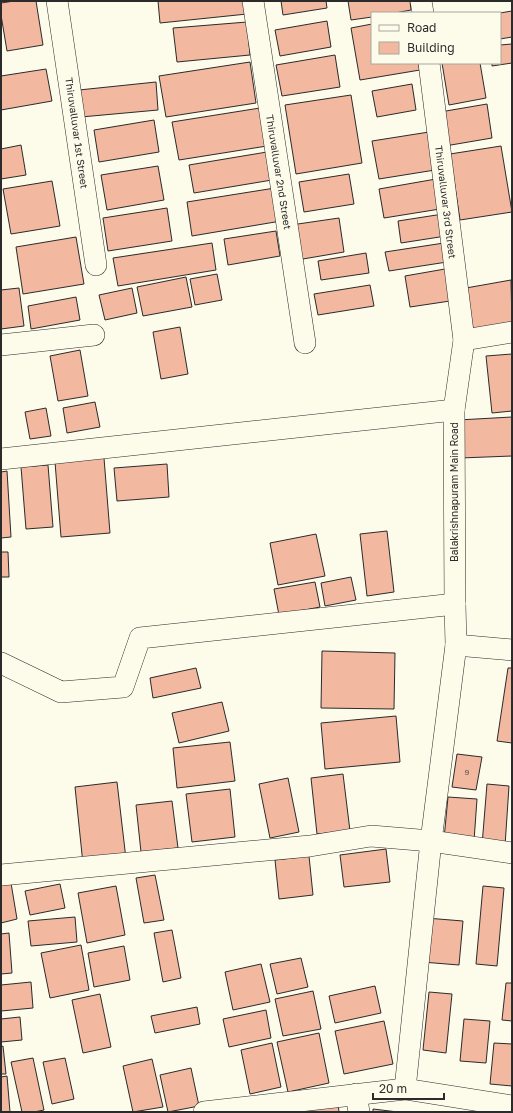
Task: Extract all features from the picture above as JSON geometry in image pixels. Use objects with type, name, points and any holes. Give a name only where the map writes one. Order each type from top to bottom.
[{"type":"street","name":"Thiruvalluvar 1st Street","points":[[57,1],[96,265]]},
{"type":"street","name":"Thiruvalluvar 2nd Street","points":[[253,1],[305,343]]},
{"type":"street","points":[[421,1],[423,12]]},
{"type":"street","name":"Thiruvalluvar 3rd Street","points":[[429,64],[464,340]]},
{"type":"street","points":[[464,340],[512,332]]},
{"type":"street","points":[[1,345],[94,335]]},
{"type":"street","name":"Balakrishnapuram Main Road","points":[[405,1089],[431,841],[456,644],[454,410],[464,340]]},
{"type":"street","points":[[1,459],[454,410]]},
{"type":"street","points":[[1,663],[61,692],[123,687],[140,638],[455,604]]},
{"type":"street","points":[[456,644],[512,650]]},
{"type":"street","points":[[1,875],[310,846],[371,836],[431,841],[512,853]]},
{"type":"street","points":[[204,1112],[358,1103],[405,1089],[512,1106]]},
{"type":"building","points":[[14,1],[36,1],[43,45],[7,51],[1,15],[1,3]]},
{"type":"building","points":[[158,1],[246,1],[247,14],[160,23]]},
{"type":"building","points":[[281,1],[326,1],[327,8],[283,15]]},
{"type":"building","points":[[348,1],[410,1],[411,10],[400,12],[371,12],[371,17],[351,20]]},
{"type":"building","points":[[512,11],[512,37],[501,39],[501,13]]},
{"type":"building","points":[[327,21],[331,47],[280,56],[275,30]]},
{"type":"building","points":[[247,22],[250,55],[177,62],[173,28]]},
{"type":"building","points":[[371,24],[371,64],[418,64],[420,70],[360,80],[351,28]]},
{"type":"building","points":[[512,44],[512,63],[492,66],[492,64],[501,64],[501,45]]},
{"type":"building","points":[[335,55],[340,87],[282,96],[276,65]]},
{"type":"building","points":[[250,62],[256,103],[166,117],[159,76]]},
{"type":"building","points":[[442,64],[480,64],[486,98],[449,105]]},
{"type":"building","points":[[46,69],[52,101],[1,110],[1,76]]},
{"type":"building","points":[[156,82],[158,110],[81,117],[79,90]]},
{"type":"building","points":[[412,84],[416,110],[377,117],[372,91]]},
{"type":"building","points":[[351,95],[362,163],[296,174],[285,105]]},
{"type":"building","points":[[487,104],[492,138],[445,146],[440,112]]},
{"type":"building","points":[[260,108],[267,146],[179,160],[172,122]]},
{"type":"building","points":[[154,120],[159,152],[99,162],[94,130]]},
{"type":"building","points":[[429,132],[435,170],[379,179],[372,141]]},
{"type":"building","points":[[21,145],[26,175],[1,179],[1,149]]},
{"type":"building","points":[[501,146],[512,212],[460,220],[450,154]]},
{"type":"building","points":[[267,152],[272,180],[194,193],[189,165]]},
{"type":"building","points":[[158,166],[164,200],[107,210],[101,175]]},
{"type":"building","points":[[349,174],[354,204],[304,212],[299,182]]},
{"type":"building","points":[[436,179],[440,209],[384,218],[379,189]]},
{"type":"building","points":[[52,181],[60,226],[11,234],[3,189]]},
{"type":"building","points":[[275,188],[281,221],[192,236],[187,202]]},
{"type":"building","points":[[167,208],[172,241],[108,251],[103,218]]},
{"type":"building","points":[[443,214],[446,236],[401,243],[398,221]]},
{"type":"building","points":[[339,218],[344,252],[297,260],[291,225]]},
{"type":"building","points":[[276,231],[280,256],[228,265],[224,239]]},
{"type":"building","points":[[76,237],[84,284],[23,294],[16,247]]},
{"type":"building","points":[[212,243],[216,270],[118,286],[113,258]]},
{"type":"building","points":[[444,243],[447,262],[389,271],[385,252]]},
{"type":"building","points":[[366,253],[369,273],[321,280],[318,261]]},
{"type":"building","points":[[445,269],[450,301],[410,307],[405,276]]},
{"type":"building","points":[[217,274],[222,300],[195,305],[190,279]]},
{"type":"building","points":[[186,277],[192,307],[143,316],[137,287]]},
{"type":"building","points":[[511,280],[512,325],[473,331],[466,288]]},
{"type":"building","points":[[370,285],[374,306],[318,315],[314,294]]},
{"type":"building","points":[[19,288],[24,326],[1,329],[1,290]]},
{"type":"building","points":[[132,288],[137,313],[105,320],[99,295]]},
{"type":"building","points":[[76,297],[80,320],[31,329],[28,306]]},
{"type":"building","points":[[180,327],[188,374],[161,379],[153,332]]},
{"type":"building","points":[[80,350],[88,396],[58,401],[50,356]]},
{"type":"building","points":[[512,354],[512,411],[492,413],[486,356]]},
{"type":"building","points":[[95,402],[100,427],[67,433],[63,408]]},
{"type":"building","points":[[46,408],[51,436],[30,439],[25,412]]},
{"type":"building","points":[[512,417],[512,456],[460,458],[458,420]]},
{"type":"building","points":[[104,458],[110,533],[61,537],[55,462]]},
{"type":"building","points":[[167,464],[169,497],[117,501],[114,468]]},
{"type":"building","points":[[48,465],[53,527],[26,529],[21,467]]},
{"type":"building","points":[[7,471],[11,537],[1,538],[1,472]]},
{"type":"building","points":[[387,531],[394,592],[367,596],[360,534]]},
{"type":"building","points":[[316,534],[325,576],[278,585],[270,543]]},
{"type":"building","points":[[1,552],[8,552],[9,577],[1,577]]},
{"type":"building","points":[[351,577],[356,600],[325,606],[321,583]]},
{"type":"building","points":[[315,582],[320,607],[279,615],[274,589]]},
{"type":"building","points":[[322,651],[395,653],[394,709],[321,708]]},
{"type":"building","points":[[196,668],[201,688],[153,698],[150,678]]},
{"type":"building","points":[[508,668],[512,668],[512,743],[497,741]]},
{"type":"building","points":[[222,702],[229,731],[179,743],[172,713]]},
{"type":"building","points":[[396,716],[400,762],[325,769],[321,723]]},
{"type":"building","points":[[230,742],[235,781],[177,788],[173,748]]},
{"type":"building","points":[[457,754],[482,757],[476,790],[452,787]]},
{"type":"building","points":[[343,774],[350,831],[317,834],[311,778]]},
{"type":"building","points":[[288,778],[299,832],[270,838],[259,784]]},
{"type":"building","points":[[117,782],[126,859],[83,864],[75,787]]},
{"type":"building","points":[[487,784],[509,786],[505,846],[482,845]]},
{"type":"building","points":[[230,789],[235,837],[192,842],[186,794]]},
{"type":"building","points":[[448,797],[477,799],[474,841],[444,839]]},
{"type":"building","points":[[172,801],[178,848],[141,852],[136,805]]},
{"type":"building","points":[[386,849],[390,882],[344,887],[340,855]]},
{"type":"building","points":[[309,856],[313,895],[279,899],[275,860]]},
{"type":"building","points":[[155,875],[164,920],[144,923],[136,878]]},
{"type":"building","points":[[11,883],[17,919],[1,923],[1,885]]},
{"type":"building","points":[[60,884],[65,908],[30,915],[25,891]]},
{"type":"building","points":[[116,886],[125,935],[87,943],[78,893]]},
{"type":"building","points":[[483,886],[504,888],[497,966],[476,964]]},
{"type":"building","points":[[75,917],[77,942],[31,946],[28,921]]},
{"type":"building","points":[[426,918],[463,921],[459,965],[422,962]]},
{"type":"building","points":[[172,930],[181,978],[163,982],[154,933]]},
{"type":"building","points":[[9,933],[12,973],[1,974],[1,934]]},
{"type":"building","points":[[81,945],[89,990],[50,998],[41,953]]},
{"type":"building","points":[[124,946],[130,980],[94,987],[88,953]]},
{"type":"building","points":[[301,958],[308,987],[277,994],[270,964]]},
{"type":"building","points":[[261,964],[270,1002],[233,1010],[225,972]]},
{"type":"building","points":[[31,982],[33,1008],[1,1011],[1,985]]},
{"type":"building","points":[[506,983],[512,983],[512,1021],[502,1020]]},
{"type":"building","points":[[375,986],[381,1013],[335,1023],[329,996]]},
{"type":"building","points":[[313,991],[321,1029],[283,1036],[275,999]]},
{"type":"building","points":[[429,992],[452,994],[446,1053],[423,1050]]},
{"type":"building","points":[[100,994],[111,1047],[83,1053],[72,1000]]},
{"type":"building","points":[[197,1007],[200,1024],[155,1033],[151,1016]]},
{"type":"building","points":[[266,1010],[271,1038],[229,1047],[223,1019]]},
{"type":"building","points":[[20,1017],[22,1040],[1,1042],[1,1019]]},
{"type":"building","points":[[464,1019],[490,1021],[486,1063],[460,1061]]},
{"type":"building","points":[[384,1021],[393,1064],[344,1074],[335,1031]]},
{"type":"building","points":[[319,1033],[329,1083],[288,1092],[277,1042]]},
{"type":"building","points":[[272,1043],[281,1087],[250,1094],[241,1050]]},
{"type":"building","points":[[494,1043],[512,1044],[512,1086],[490,1084]]},
{"type":"building","points":[[3,1046],[6,1074],[1,1074],[1,1047]]},
{"type":"building","points":[[33,1058],[44,1110],[22,1112],[11,1062]]},
{"type":"building","points":[[65,1058],[74,1099],[52,1104],[43,1062]]},
{"type":"building","points":[[152,1059],[163,1107],[133,1112],[123,1066]]},
{"type":"building","points":[[191,1068],[199,1106],[168,1112],[160,1075]]},
{"type":"building","points":[[7,1076],[10,1112],[1,1112],[1,1077]]},
{"type":"building","points":[[338,1104],[339,1112],[291,1112]]},
{"type":"building","points":[[373,1109],[398,1112],[373,1112]]}]
